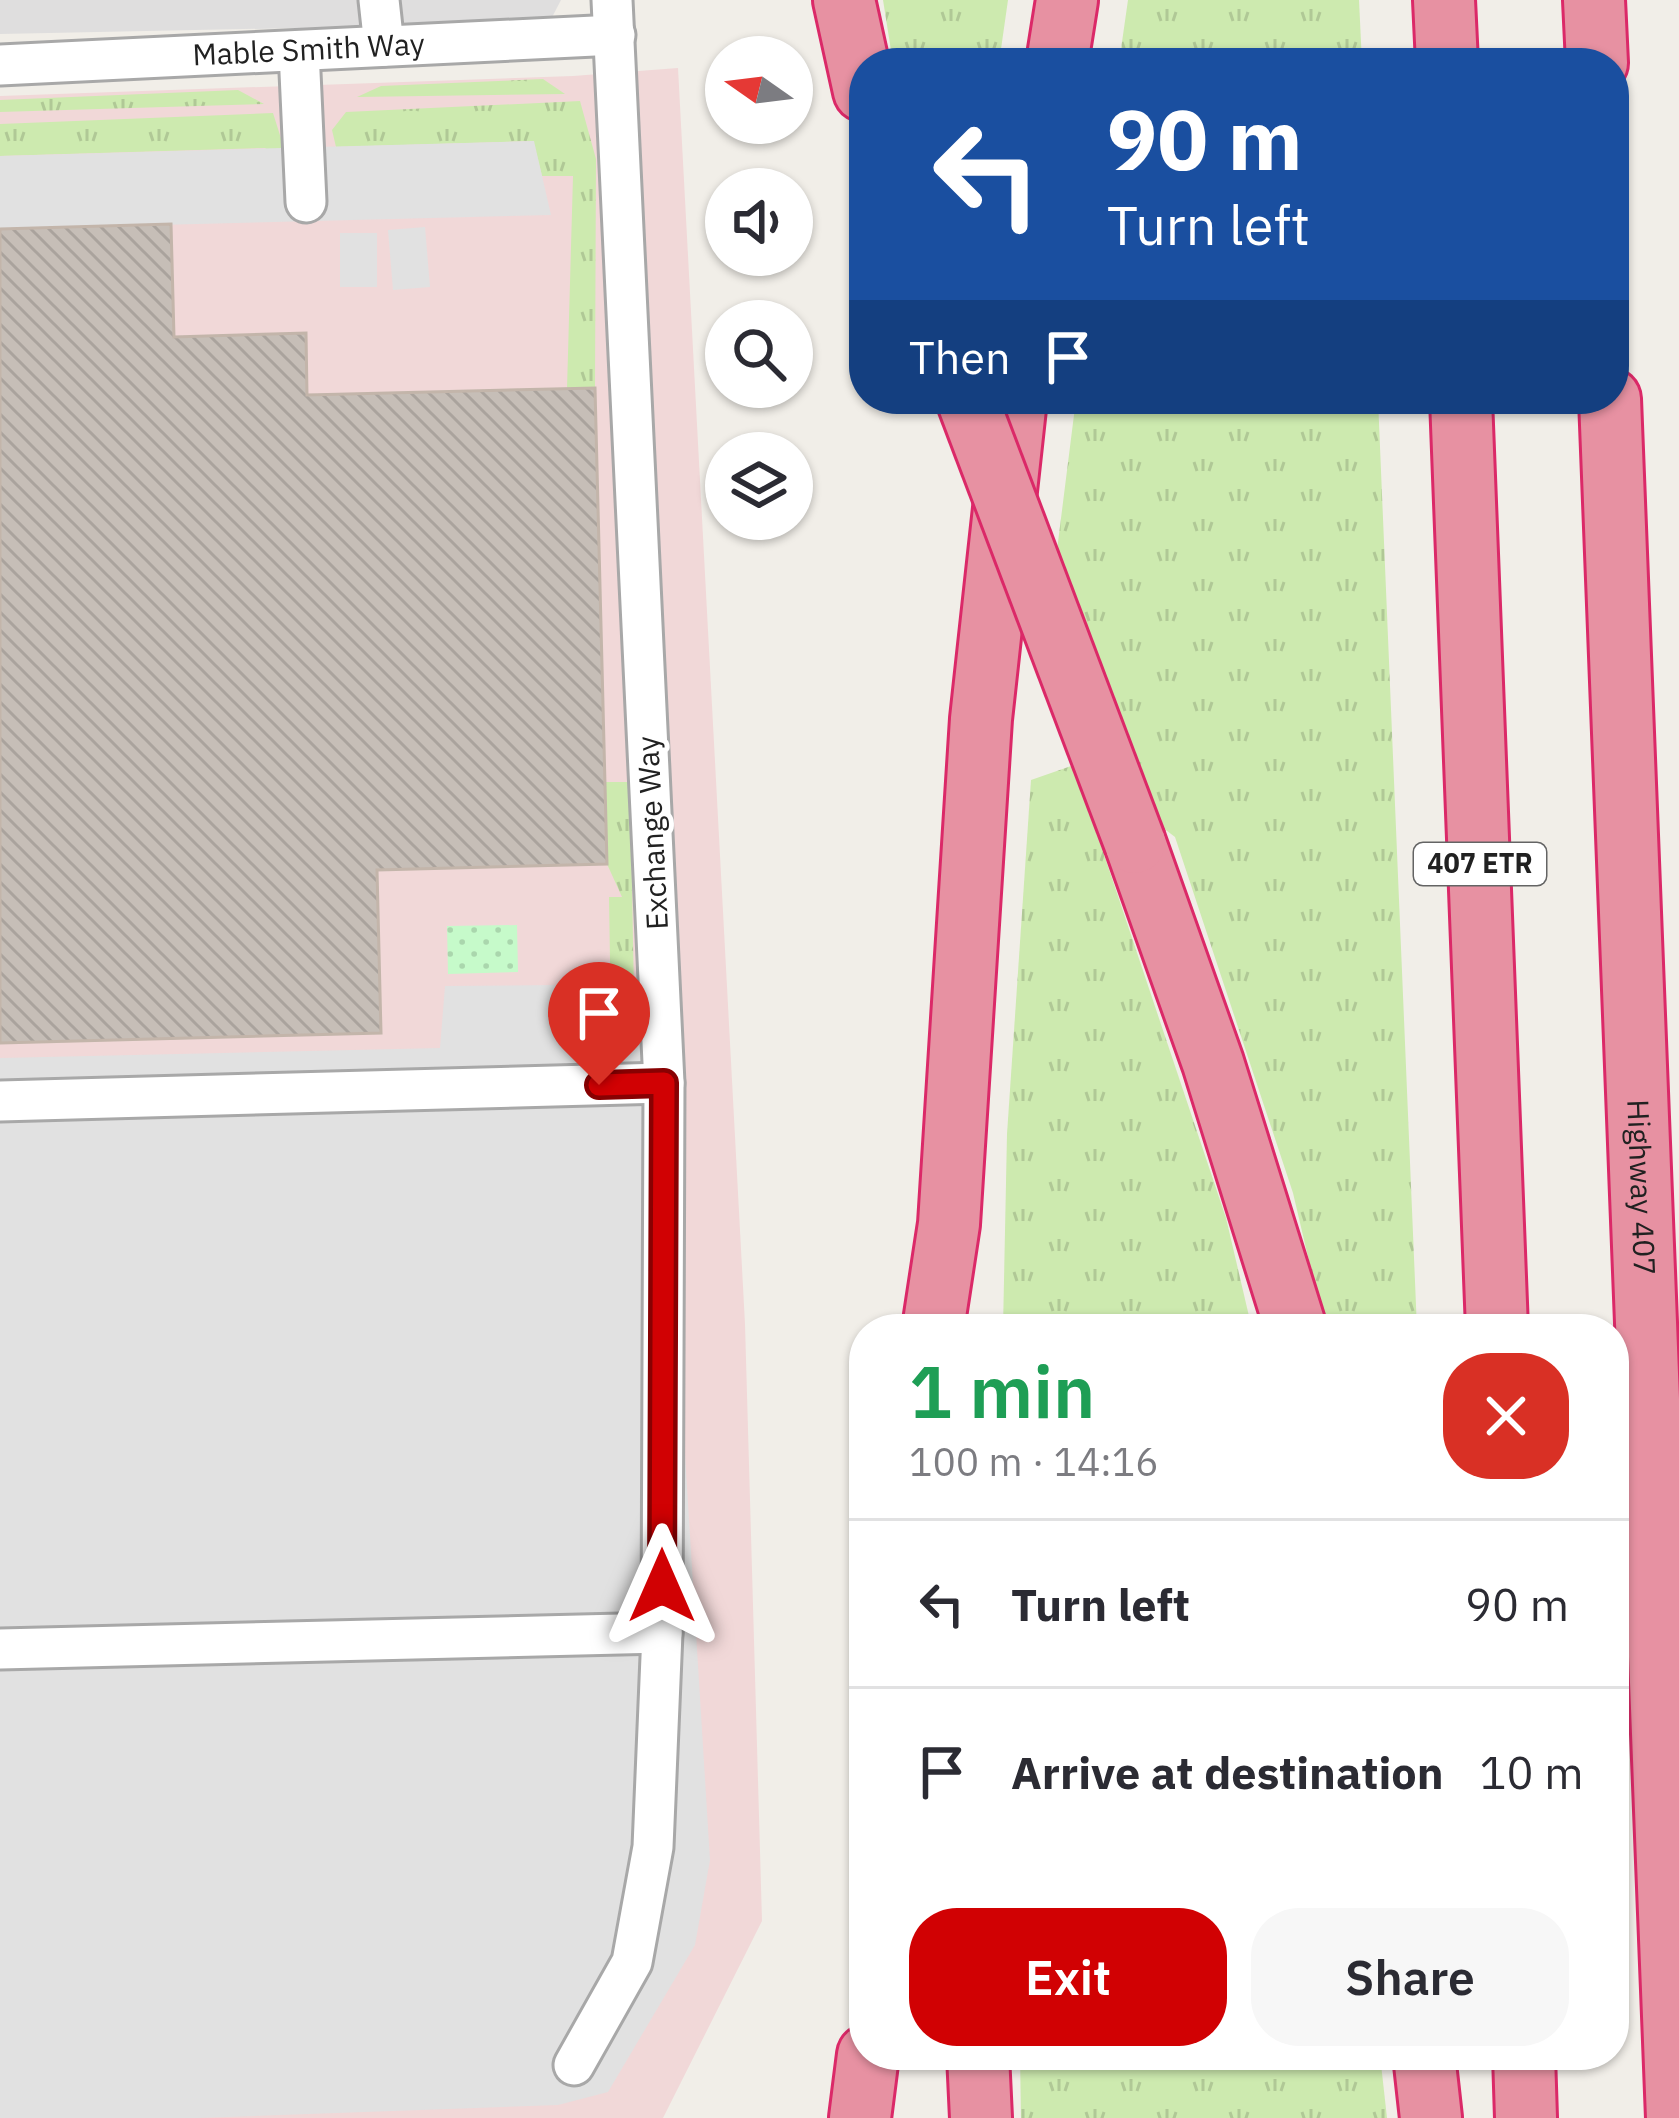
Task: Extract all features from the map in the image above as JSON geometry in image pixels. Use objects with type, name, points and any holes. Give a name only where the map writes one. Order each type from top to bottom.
[{"type":"highway","points":[[844,0],[855,48]]},
{"type":"highway","points":[[1059,48],[1067,0]]},
{"type":"highway","points":[[1444,0],[1446,48]]},
{"type":"highway","points":[[1594,0],[1596,48]]},
{"type":"highway","points":[[973,414],[1213,1064],[1291,1314]]},
{"type":"highway","points":[[935,1314],[949,1225],[982,719],[1014,414]]},
{"type":"highway","name":"407 ETR","points":[[1462,414],[1496,1314]]},
{"type":"highway","name":"Highway 407","points":[[1611,414],[1677,2118]]},
{"type":"highway","points":[[949,1225],[952,1314]]},
{"type":"highway","points":[[860,2118],[866,2070]]},
{"type":"highway","points":[[979,2070],[981,2118]]},
{"type":"highway","points":[[1426,2070],[1431,2118]]},
{"type":"highway","points":[[1524,2070],[1526,2118]]},
{"type":"street","points":[[379,0],[384,46]]},
{"type":"street","name":"Mable Smith Way","points":[[0,65],[384,46],[614,17]]},
{"type":"street","name":"Exchange Way","points":[[574,2066],[632,1962],[653,1847],[662,1633],[664,1083],[614,17]]},
{"type":"street","points":[[298,51],[306,202]]},
{"type":"street","points":[[0,1101],[664,1083]]},
{"type":"street","points":[[0,1649],[662,1633]]},
{"type":"shaded area","points":[[0,0],[561,0],[549,23],[0,34]]},
{"type":"shaded area","points":[[678,68],[745,1324],[762,1921],[663,2118],[0,2118],[0,96],[573,76]]},
{"type":"shaded area","points":[[534,141],[551,215],[0,229],[0,156]]},
{"type":"shaded area","points":[[425,227],[430,287],[393,290],[388,230]]},
{"type":"shaded area","points":[[340,233],[377,233],[377,287],[340,287]]},
{"type":"shaded area","points":[[656,984],[710,1860],[695,1945],[608,2092],[558,2105],[197,2118],[0,2118],[0,1058],[440,1048],[445,986]]},
{"type":"green space","points":[[883,0],[1008,0],[1001,48],[891,48]]},
{"type":"green space","points":[[1128,0],[1359,0],[1361,48],[1121,48]]},
{"type":"green space","points":[[543,79],[565,94],[357,97],[381,86]]},
{"type":"green space","points":[[238,90],[264,104],[0,112],[0,100]]},
{"type":"green space","points":[[580,101],[596,159],[595,388],[567,389],[573,176],[542,176],[533,141],[336,147],[332,130],[346,112]]},
{"type":"green space","points":[[273,113],[290,167],[265,148],[0,156],[0,124]]},
{"type":"green space","points":[[1074,414],[1379,414],[1416,1314],[1321,1314],[1293,1193],[1175,837],[1154,821],[1056,558]]},
{"type":"green space","points":[[1074,765],[1226,1218],[1248,1314],[1003,1314],[1007,1134],[1031,780]]},
{"type":"green space","points":[[604,782],[630,782],[635,1046],[611,1025],[609,897],[622,897],[607,864]]},
{"type":"green space","points":[[517,925],[518,972],[448,974],[447,926]]},
{"type":"green space","points":[[1020,2070],[1382,2070],[1387,2118],[1021,2118]]},
{"type":"building","points":[[171,224],[174,337],[306,333],[307,395],[595,388],[607,864],[377,870],[381,1033],[0,1043],[0,229]]},
{"type":"route","points":[[599,1085],[664,1083],[662,1586]]}]
